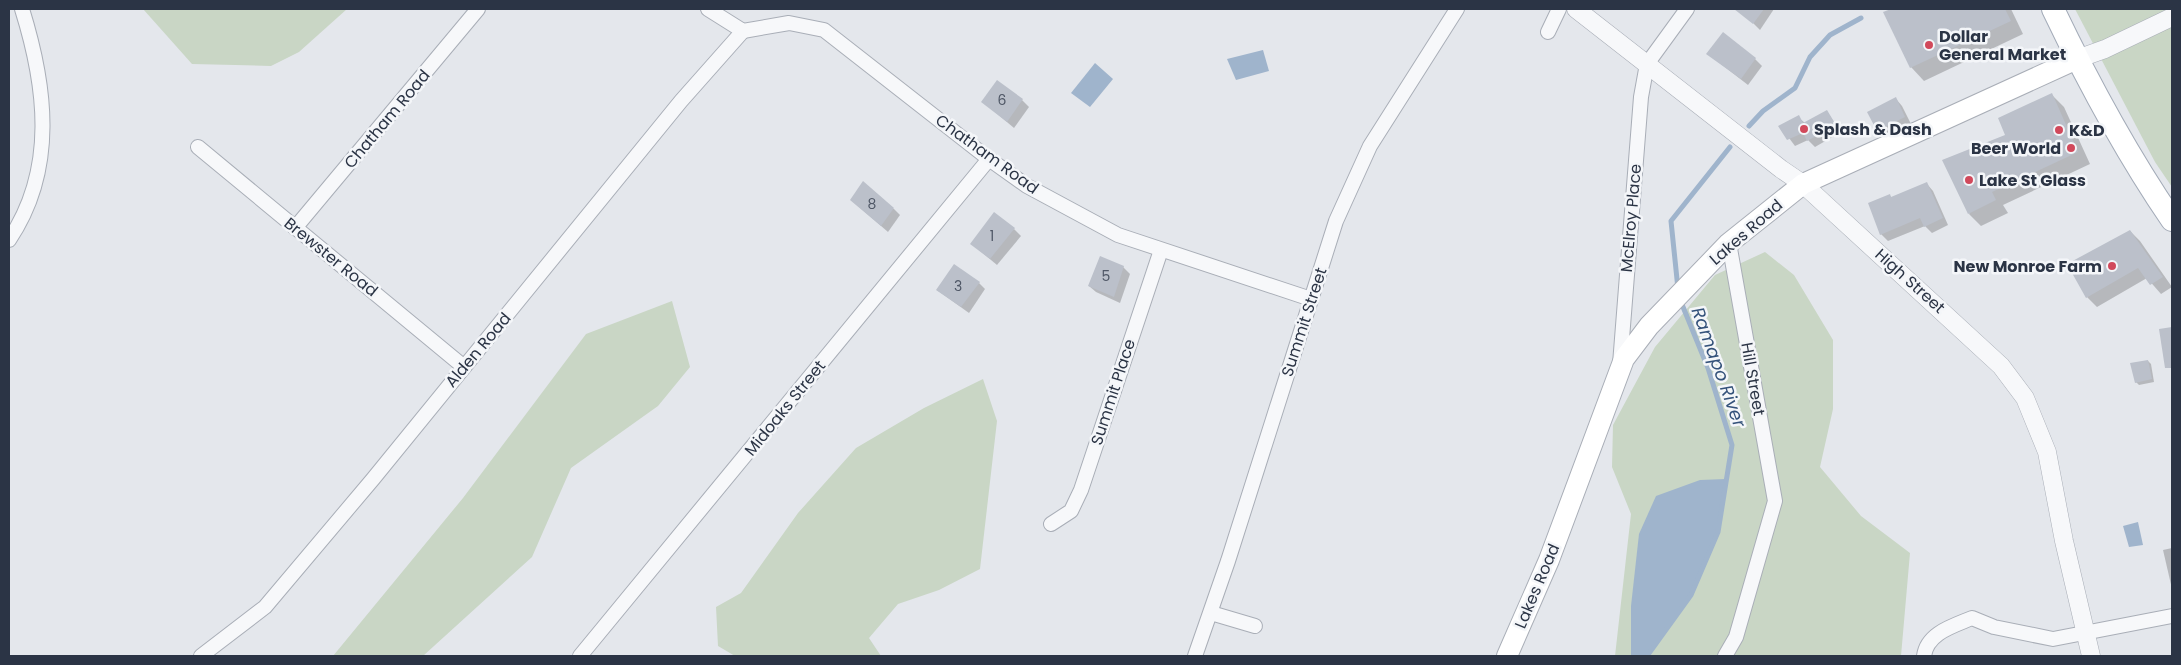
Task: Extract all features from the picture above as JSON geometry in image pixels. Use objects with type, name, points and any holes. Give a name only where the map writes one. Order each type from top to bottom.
[{"type":"main road","points":[[2053,9],[2077,59],[2133,160],[2172,220]]},
{"type":"main road","name":"Lakes Road","points":[[1507,656],[1549,560],[1624,360],[1650,326],[1729,243],[1803,184],[2077,59]]},
{"type":"street","points":[[9,240],[30,203],[40,171],[43,142],[42,105],[38,70],[22,9]]},
{"type":"street","name":"Chatham Road","points":[[295,228],[478,9]]},
{"type":"street","points":[[708,9],[743,31]]},
{"type":"street","name":"Summit Street","points":[[1195,656],[1211,613],[1336,221],[1370,146],[1457,9]]},
{"type":"street","points":[[1548,32],[1559,9]]},
{"type":"street","name":"High Street","points":[[1576,9],[1781,169],[1803,184],[2001,366],[2025,398],[2047,452],[2064,538],[2092,656]]},
{"type":"street","points":[[1647,64],[1687,9]]},
{"type":"street","points":[[2077,59],[2105,49],[2172,17]]},
{"type":"street","name":"Chatham Road","points":[[743,31],[789,23],[824,30],[989,160],[1027,186],[1118,235],[1311,299]]},
{"type":"street","name":"Alden Road","points":[[201,656],[265,607],[681,101],[743,31]]},
{"type":"street","name":"McElroy Place","points":[[1619,372],[1641,97],[1647,64]]},
{"type":"street","name":"Brewster Road","points":[[198,147],[464,367]]},
{"type":"street","name":"Midoaks Street","points":[[580,656],[989,160]]},
{"type":"street","name":"Hill Street","points":[[1725,656],[1736,637],[1775,501],[1729,243]]},
{"type":"street","name":"Summit Place","points":[[1051,524],[1071,510],[1081,490],[1161,250]]},
{"type":"street","points":[[1211,613],[1255,626]]},
{"type":"street","points":[[1924,656],[1925,646],[1943,629],[1972,618],[1994,627],[2053,639],[2172,616]]},
{"type":"green space","points":[[143,9],[347,9],[299,52],[271,66],[192,64]]},
{"type":"green space","points":[[2075,9],[2172,9],[2172,187],[2155,162]]},
{"type":"green space","points":[[1765,252],[1794,275],[1833,340],[1833,409],[1820,467],[1861,516],[1910,553],[1901,656],[1647,656],[1718,532],[1726,479],[1631,656],[1615,656],[1631,514],[1612,467],[1613,425],[1655,347],[1715,275]]},
{"type":"green space","points":[[672,301],[690,367],[658,406],[571,468],[532,557],[423,656],[333,656],[463,498],[586,334]]},
{"type":"green space","points":[[983,379],[997,421],[980,569],[939,590],[898,604],[869,638],[881,656],[735,656],[718,646],[716,607],[741,593],[798,513],[856,448],[924,408]]},
{"type":"water","points":[[1263,50],[1269,71],[1236,80],[1227,59]]},
{"type":"water","points":[[1095,63],[1113,79],[1090,107],[1071,93]]},
{"type":"water","points":[[1726,479],[1718,532],[1691,595],[1647,656],[1631,656],[1631,606],[1639,534],[1656,496],[1700,480]]},
{"type":"water","points":[[2138,522],[2143,545],[2129,547],[2123,526]]},
{"type":"building","points":[[1734,9],[1764,9],[1753,24]]},
{"type":"building","name":"Dollar General Market","points":[[1891,9],[2005,9],[2011,21],[1910,68],[1883,12]]},
{"type":"building","points":[[1723,32],[1756,58],[1741,79],[1706,54]]},
{"type":"building","points":[[997,80],[1023,99],[1007,122],[981,102]]},
{"type":"building","points":[[2052,93],[2078,152],[1992,192],[1996,200],[1968,214],[1942,160],[2005,135],[1998,118]]},
{"type":"building","points":[[1896,97],[1905,117],[1877,131],[1867,112]]},
{"type":"building","name":"Splash & Dash","points":[[1827,110],[1836,125],[1807,141],[1803,133],[1787,140],[1778,126],[1799,115],[1803,123]]},
{"type":"building","points":[[863,181],[894,208],[881,226],[850,200]]},
{"type":"building","points":[[1927,182],[1943,218],[1924,227],[1920,218],[1880,235],[1868,203],[1890,194],[1891,197]]},
{"type":"building","points":[[994,212],[1015,228],[990,259],[970,244]]},
{"type":"building","name":"New Monroe Farm","points":[[2130,230],[2163,277],[2150,285],[2138,268],[2086,298],[2067,264]]},
{"type":"building","points":[[1100,256],[1124,266],[1114,297],[1088,286]]},
{"type":"building","points":[[954,264],[980,282],[961,307],[936,290]]},
{"type":"building","points":[[2172,327],[2172,368],[2165,368],[2159,329]]},
{"type":"building","points":[[2148,360],[2152,379],[2135,383],[2130,363]]},
{"type":"waterway","name":"Ramapo River","points":[[1749,126],[1763,111],[1795,88],[1810,57],[1830,35],[1861,18]]},
{"type":"waterway","name":"Ramapo River","points":[[1678,289],[1671,221],[1730,147]]},
{"type":"waterway","name":"Ramapo River","points":[[1647,656],[1691,595],[1718,532],[1732,445],[1708,368],[1681,302]]},
{"type":"place","name":"Dollar General Market","points":[[1929,45]]},
{"type":"place","name":"Splash & Dash","points":[[1804,129]]},
{"type":"place","name":"K&D","points":[[2059,130]]},
{"type":"place","name":"Beer World","points":[[2071,148]]},
{"type":"place","name":"Lake St Glass","points":[[1969,180]]},
{"type":"place","name":"New Monroe Farm","points":[[2112,266]]}]
